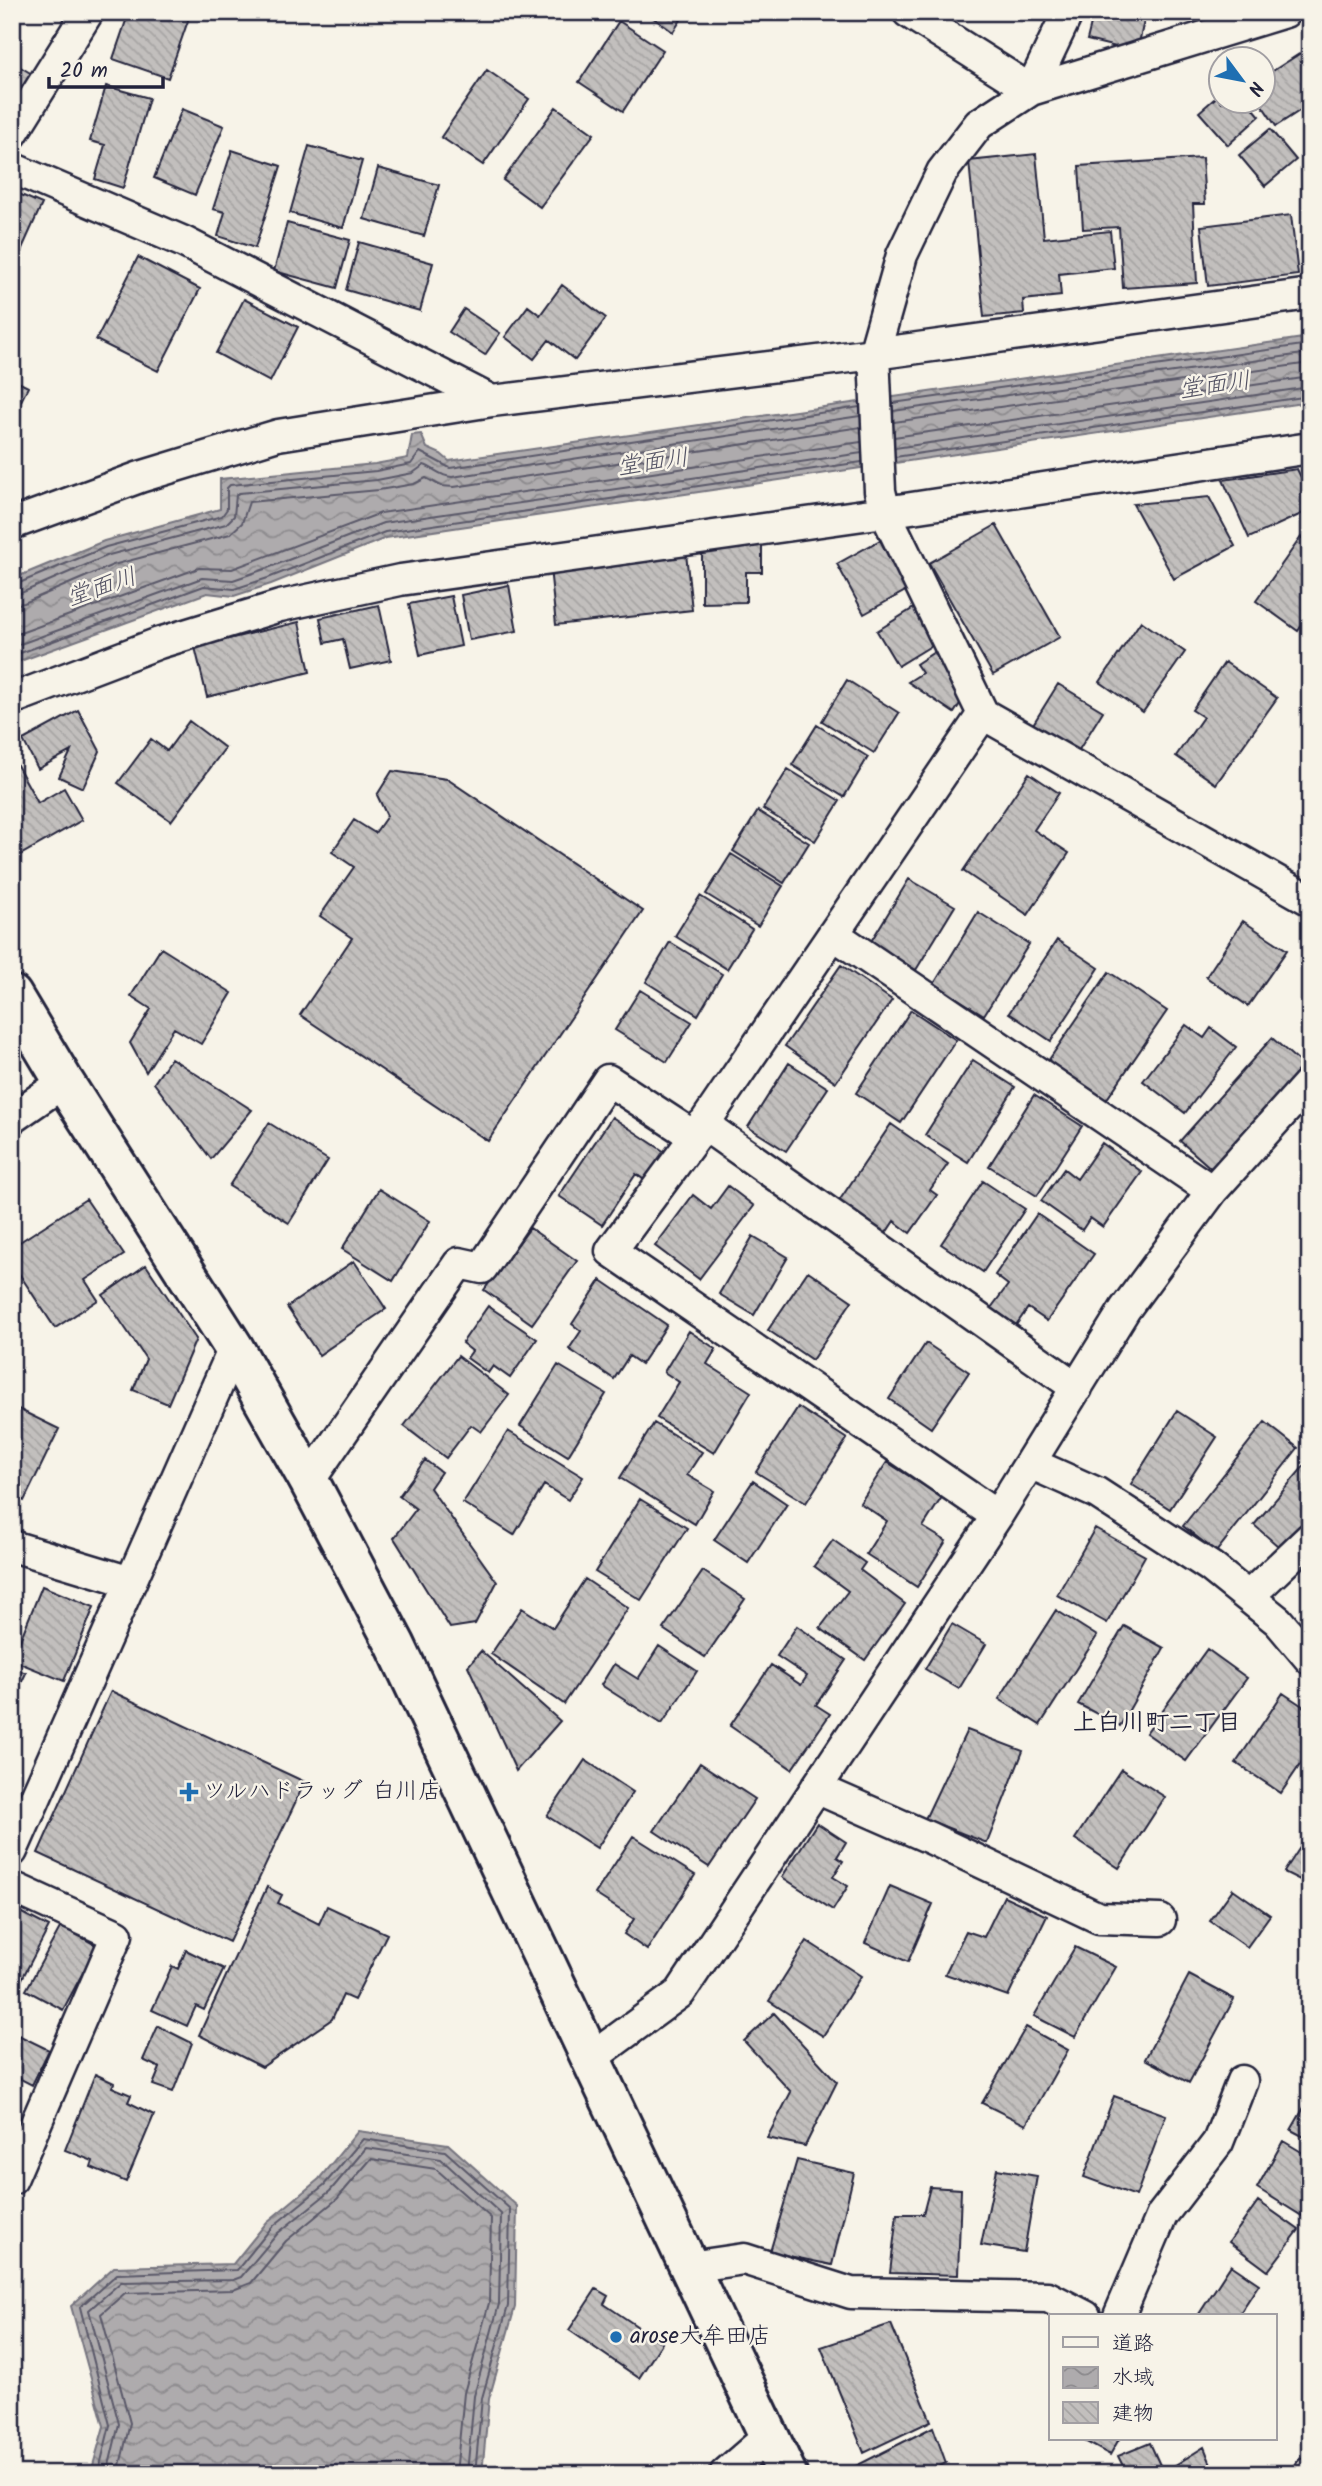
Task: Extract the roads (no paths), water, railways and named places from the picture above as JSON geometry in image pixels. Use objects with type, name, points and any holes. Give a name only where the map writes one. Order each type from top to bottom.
[{"type":"street","points":[[12,134],[88,12]]},
{"type":"street","points":[[908,12],[1031,90]]},
{"type":"street","points":[[1031,90],[1068,12]]},
{"type":"street","points":[[1286,12],[1031,90],[979,124],[942,172],[902,254],[874,354],[883,502],[983,714],[1310,900]]},
{"type":"street","points":[[12,168],[184,242],[492,401]]},
{"type":"street","points":[[12,524],[140,477],[278,435],[492,401],[874,354],[1310,294]]},
{"type":"street","points":[[12,699],[159,643],[280,606],[400,580],[883,502],[1310,449]]},
{"type":"street","points":[[983,714],[699,1130],[611,1251],[997,1516]]},
{"type":"street","points":[[834,933],[1212,1191]]},
{"type":"street","points":[[12,995],[64,1082],[234,1348],[309,1481],[395,1644],[787,2474]]},
{"type":"street","points":[[309,1481],[459,1264],[482,1268],[608,1080],[699,1130],[1077,1388]]},
{"type":"street","points":[[12,1118],[64,1082]]},
{"type":"street","points":[[590,2059],[680,1993],[997,1516],[1125,1309],[1212,1191],[1310,1082]]},
{"type":"street","points":[[12,1851],[234,1348]]},
{"type":"street","points":[[1030,1463],[1097,1493],[1212,1567],[1278,1621],[1310,1659]]},
{"type":"street","points":[[1248,1597],[1310,1538]]},
{"type":"street","points":[[12,1546],[131,1581]]},
{"type":"street","points":[[816,1788],[930,1838],[1099,1918],[1160,1920]]},
{"type":"street","points":[[12,1887],[117,1935],[12,2179]]},
{"type":"street","points":[[1120,2314],[1162,2215],[1218,2142],[1242,2081]]},
{"type":"street","points":[[689,2267],[744,2259],[851,2292],[1048,2297],[1081,2314]]},
{"type":"street","points":[[725,2474],[770,2435]]},
{"type":"water","name":"堂面川","points":[[1310,337],[1310,402],[386,538],[271,584],[234,596],[207,593],[12,664],[12,579],[104,541],[220,509],[220,479],[375,464],[408,458],[412,435],[421,434],[427,448],[449,461]]},
{"type":"water","points":[[358,2131],[448,2144],[517,2206],[515,2307],[489,2399],[482,2474],[88,2474],[92,2469],[104,2426],[71,2306],[114,2267],[233,2264],[267,2222],[319,2179]]},
{"type":"place","name":"ツルハドラッグ 白川店","points":[[189,1792]]},
{"type":"place","name":"arose大牟田店","points":[[616,2337]]},
{"type":"district","name":"上白川町二丁目","points":[[1157,1723]]}]
